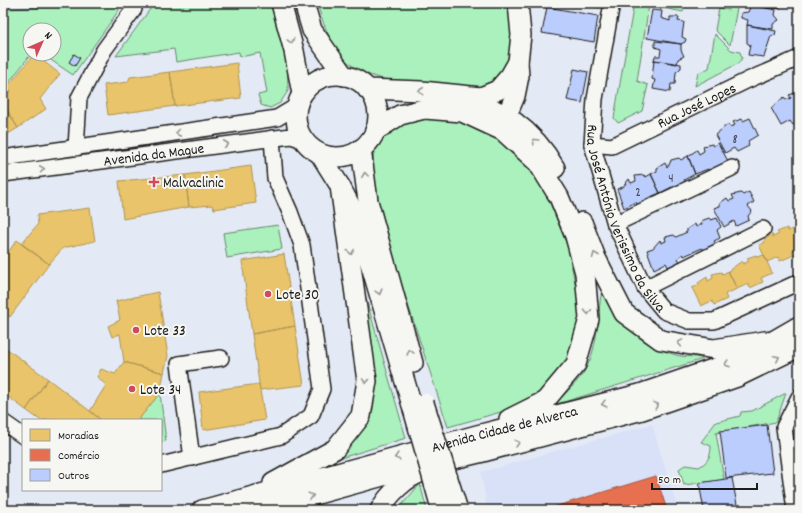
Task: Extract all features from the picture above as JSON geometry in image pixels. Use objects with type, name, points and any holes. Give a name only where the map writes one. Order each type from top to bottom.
[{"type":"main road","points":[[281,3],[294,51],[300,100],[296,118],[298,129],[303,140],[320,154],[340,186],[352,211],[418,406],[449,509]]},
{"type":"main road","points":[[304,3],[312,30],[344,76]]},
{"type":"main road","points":[[507,115],[516,90],[519,76],[518,62],[521,35],[518,3]]},
{"type":"main road","points":[[367,89],[422,91],[481,97],[498,90],[510,76],[518,62]]},
{"type":"main road","points":[[300,100],[310,85],[320,78],[332,75],[344,76],[357,80],[374,98],[378,120],[375,132],[369,142],[352,155],[330,157],[320,154]]},
{"type":"main road","points":[[460,96],[482,102],[507,115],[539,146],[552,162],[569,193],[596,258],[624,313],[661,340],[714,349],[774,339]]},
{"type":"main road","points":[[375,132],[400,115],[425,108],[444,105],[463,105],[495,117],[507,115]]},
{"type":"main road","points":[[380,510],[384,503],[402,485],[419,473],[478,444],[545,401],[576,364],[589,319],[584,273],[575,236],[559,197],[538,163],[503,131],[462,112],[425,108]]},
{"type":"main road","points":[[361,149],[368,201],[418,406]]},
{"type":"main road","points":[[244,498],[336,449],[361,416],[368,381],[350,242],[340,186]]},
{"type":"main road","name":"Avenida Cidade de Alverca","points":[[260,510],[390,474],[478,444],[640,394],[742,359],[774,339],[799,326]]},
{"type":"main road","name":"Avenida Cidade de Alverca","points":[[202,510],[244,498],[478,444],[642,410],[737,377],[799,347]]},
{"type":"street","points":[[76,148],[78,98],[104,50],[134,9],[133,3]]},
{"type":"street","name":"Rua José António Verissimo da Silva","points":[[612,3],[595,98],[592,144],[615,224],[645,288],[664,311],[689,321],[714,321],[799,282]]},
{"type":"street","name":"Rua José Lopes","points":[[592,144],[612,146],[799,58]]},
{"type":"street","name":"Avenida da Mague","points":[[3,158],[277,118],[300,100]]},
{"type":"street","name":"Avenida da Mague","points":[[3,174],[272,138],[291,136],[303,140]]},
{"type":"street","points":[[162,465],[281,436],[311,416],[322,389],[302,245],[290,212],[275,178],[272,138]]},
{"type":"street","points":[[615,224],[732,168]]},
{"type":"street","points":[[645,288],[763,229]]},
{"type":"street","points":[[192,458],[179,364],[221,358]]},
{"type":"street","points":[[795,510],[784,427],[799,397]]},
{"type":"street","points":[[5,426],[22,435]]},
{"type":"shaded area","points":[[652,424],[678,510],[487,510],[481,472]]},
{"type":"green space","points":[[200,3],[273,3],[287,48],[288,91],[280,103],[270,108],[261,105],[258,95],[267,93],[260,53],[240,57],[239,52],[176,62],[174,49],[116,56],[153,5]]},
{"type":"green space","points":[[317,3],[508,3],[512,25],[512,48],[504,69],[497,77],[476,89],[391,81],[369,75],[359,70],[341,55],[326,30]]},
{"type":"green space","points":[[634,3],[684,3],[683,12],[649,5],[637,81],[648,85],[642,111],[618,123],[614,118]]},
{"type":"green space","points":[[730,3],[738,3],[730,45],[715,30],[719,8],[729,10]]},
{"type":"green space","points":[[115,5],[119,10],[73,75],[54,62],[62,62],[62,22],[22,22],[22,62],[25,62],[3,90],[3,9]]},
{"type":"green space","points":[[715,34],[731,50],[740,52],[742,58],[739,63],[695,86],[698,73],[709,68]]},
{"type":"green space","points":[[436,115],[464,119],[496,135],[524,158],[541,179],[568,248],[580,308],[578,332],[572,356],[541,392],[515,408],[448,427],[378,213],[371,176],[374,152],[385,130],[407,119]]},
{"type":"green space","points":[[278,225],[282,249],[227,258],[223,233]]},
{"type":"green space","points":[[361,281],[406,438],[331,461],[367,417]]},
{"type":"green space","points":[[602,289],[616,313],[624,323],[650,345],[676,355],[703,359],[554,405],[579,379],[588,366],[592,355],[596,334]]},
{"type":"green space","points":[[160,393],[166,441],[162,442],[162,419],[139,419]]},
{"type":"green space","points":[[786,393],[776,422],[716,433],[724,480],[684,485],[679,469],[685,465],[699,467],[707,461],[710,456],[711,446],[701,442],[716,422],[740,416],[741,412],[752,411]]},
{"type":"green space","points":[[420,484],[427,510],[397,510],[400,507]]},
{"type":"building: Moradias","points":[[28,62],[44,62],[60,74],[40,99],[46,109],[18,128],[3,104],[3,95],[11,91],[8,86]]},
{"type":"building: Moradias","points":[[237,63],[241,98],[175,106],[170,72]]},
{"type":"building: Moradias","points":[[170,72],[175,106],[108,115],[104,85],[128,82],[130,77]]},
{"type":"building: Moradias","points":[[3,104],[18,128],[3,137]]},
{"type":"building: Moradias","points":[[251,166],[256,203],[214,209],[212,205],[189,207],[185,175]]},
{"type":"building: Moradias","points":[[185,175],[189,207],[123,219],[119,181]]},
{"type":"building: Moradias","points":[[90,208],[95,241],[63,248],[49,264],[21,244],[38,224],[37,215]]},
{"type":"building: Moradias","points":[[787,228],[788,231],[794,228],[799,238],[799,248],[792,251],[794,255],[780,261],[778,257],[767,262],[759,245],[765,242],[764,240],[772,234],[773,237],[779,234],[777,232]]},
{"type":"building: Moradias","points":[[17,240],[49,264],[10,317],[3,312],[3,259]]},
{"type":"building: Moradias","name":"Lote 30","points":[[284,254],[295,326],[252,334],[242,261]]},
{"type":"building: Moradias","points":[[756,255],[757,257],[764,255],[772,273],[761,278],[763,282],[750,288],[748,284],[737,289],[728,271],[742,261],[743,264],[749,261],[747,258]]},
{"type":"building: Moradias","points":[[728,271],[737,289],[725,294],[727,299],[714,305],[712,301],[701,306],[692,288],[699,285],[698,283],[707,277],[708,281],[713,278],[712,274],[721,272],[723,274]]},
{"type":"building: Moradias","name":"Lote 33","points":[[158,292],[168,356],[164,373],[124,362],[120,334],[112,337],[108,326],[120,320],[116,301]]},
{"type":"building: Moradias","points":[[295,326],[304,385],[260,390],[252,334]]},
{"type":"building: Moradias","points":[[3,346],[48,379],[26,410],[3,393]]},
{"type":"building: Moradias","name":"Lote 34","points":[[124,362],[164,373],[160,393],[139,419],[100,419],[90,411],[106,385],[97,377],[101,369],[115,374]]},
{"type":"building: Moradias","points":[[48,379],[100,419],[39,419],[26,410]]},
{"type":"building: Moradias","points":[[259,384],[265,420],[203,430],[199,392]]},
{"type":"building: Comércio","points":[[576,3],[600,3],[600,8]]},
{"type":"building: Comércio","points":[[656,476],[667,510],[544,510]]},
{"type":"building: Outros","points":[[752,3],[779,3],[780,9],[751,5]]},
{"type":"building: Outros","points":[[751,5],[776,10],[775,15],[779,20],[773,24],[773,29],[747,25],[748,20],[741,18],[741,13],[748,12]]},
{"type":"building: Outros","points":[[547,7],[598,16],[594,42],[542,33]]},
{"type":"building: Outros","points":[[652,10],[662,11],[661,18],[670,21],[670,17],[679,17],[678,21],[684,22],[682,37],[686,39],[685,42],[681,44],[647,38]]},
{"type":"building: Outros","points":[[747,25],[776,31],[775,35],[771,36],[764,57],[748,55],[750,45],[747,43]]},
{"type":"building: Outros","points":[[655,41],[681,44],[681,50],[684,56],[678,59],[677,64],[654,60],[655,56],[660,56],[661,49],[655,47]]},
{"type":"building: Outros","points":[[74,54],[80,58],[75,66],[69,62]]},
{"type":"building: Outros","points":[[654,60],[681,64],[681,68],[676,72],[675,84],[671,84],[670,92],[653,89],[655,80],[652,79]]},
{"type":"building: Outros","points":[[574,69],[588,72],[582,103],[567,100]]},
{"type":"building: Outros","points":[[798,92],[799,122],[793,125],[790,121],[781,126],[771,108],[784,97],[786,100],[791,98],[789,95]]},
{"type":"building: Outros","points":[[750,118],[758,135],[748,141],[749,146],[737,152],[734,148],[725,153],[715,135],[728,124],[730,127],[735,125],[733,122],[742,119],[743,121]]},
{"type":"building: Outros","points":[[718,143],[728,161],[710,172],[708,169],[695,174],[688,156],[697,150],[699,154],[704,151],[703,146],[712,144],[713,146]]},
{"type":"building: Outros","points":[[688,156],[695,174],[684,180],[686,184],[674,189],[672,187],[660,193],[651,174],[657,171],[657,168],[665,163],[667,167],[671,160],[679,158],[681,160]]},
{"type":"building: Outros","points":[[651,174],[660,193],[648,198],[650,202],[638,207],[636,202],[624,208],[617,189],[623,187],[629,179],[631,183],[636,181],[635,176],[644,175],[646,177]]},
{"type":"building: Outros","points":[[749,192],[754,202],[748,206],[752,211],[748,216],[749,220],[736,226],[734,221],[724,227],[714,208],[720,206],[720,203],[727,198],[729,201],[734,199],[732,195],[741,193],[743,195]]},
{"type":"building: Outros","points":[[709,218],[711,220],[717,218],[721,227],[717,230],[720,238],[714,241],[716,245],[703,251],[702,248],[684,256],[683,254],[678,258],[680,262],[668,267],[666,263],[654,269],[647,250],[653,248],[660,240],[661,243],[666,241],[665,237],[674,235],[676,237],[687,232],[687,229],[695,224],[696,227],[702,224],[701,221]]},
{"type":"building: Outros","points":[[767,425],[773,473],[726,478],[720,431]]},
{"type":"building: Outros","points":[[732,478],[738,510],[704,510],[699,483]]},
{"type":"place","name":"Malvaclinic","points":[[154,182]]},
{"type":"place","name":"Lote 30","points":[[268,294]]},
{"type":"place","name":"Lote 33","points":[[136,330]]},
{"type":"place","name":"Lote 34","points":[[132,389]]}]
